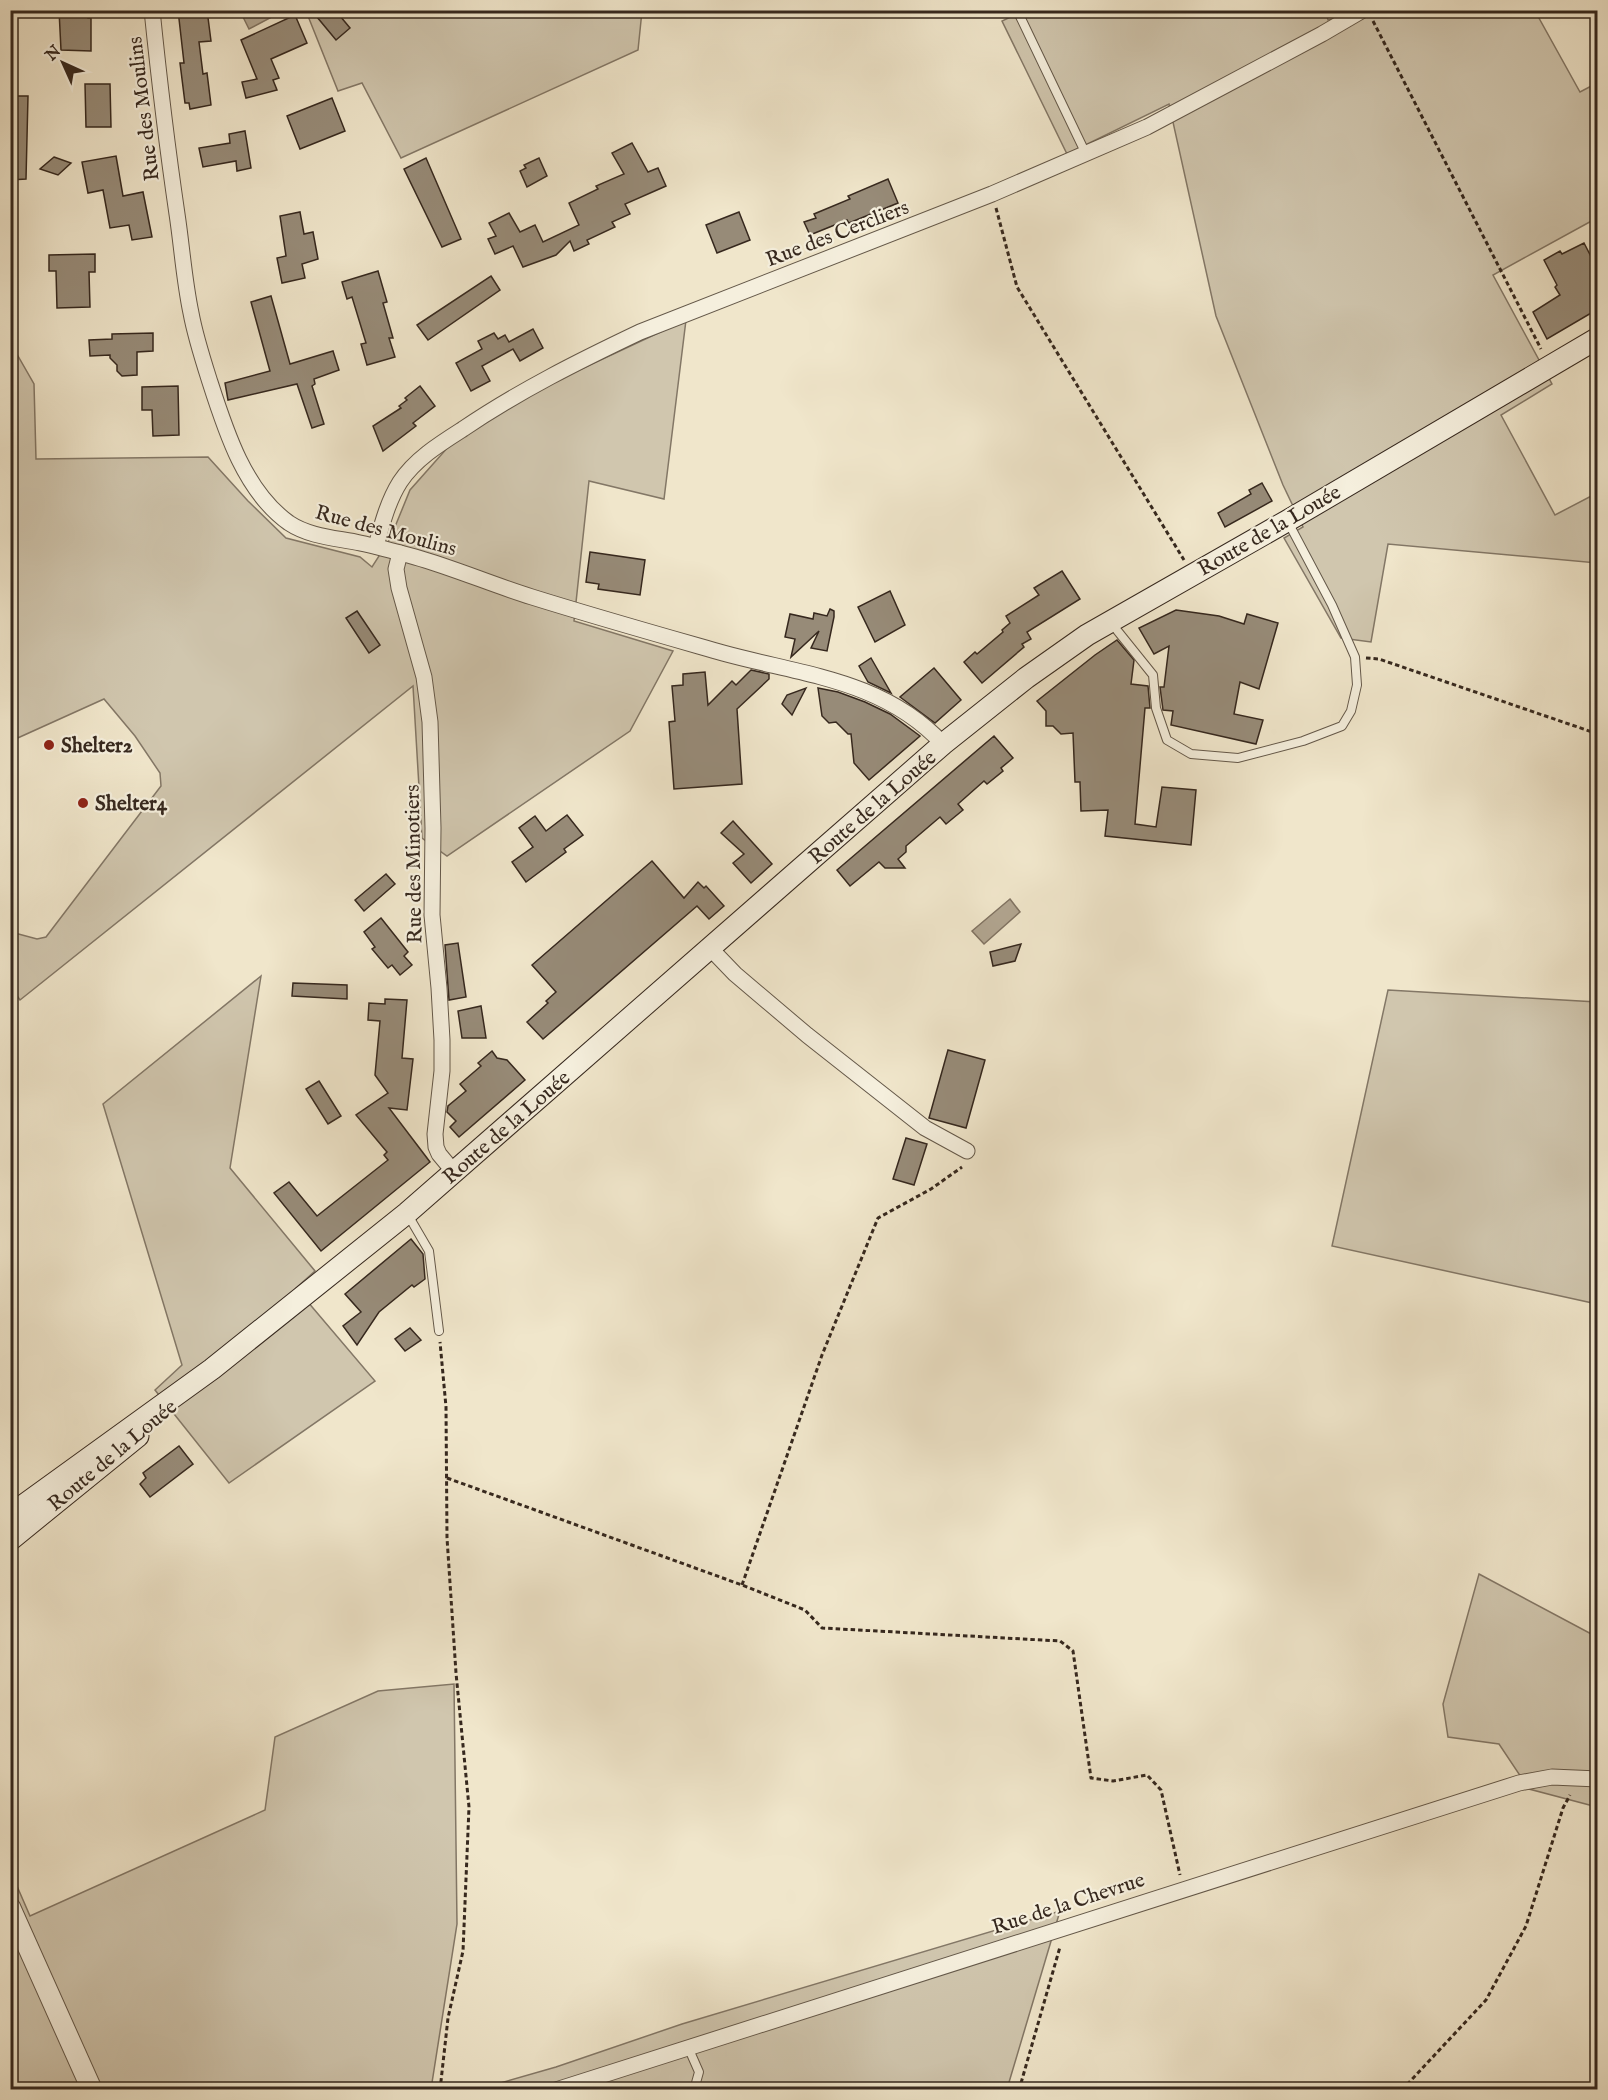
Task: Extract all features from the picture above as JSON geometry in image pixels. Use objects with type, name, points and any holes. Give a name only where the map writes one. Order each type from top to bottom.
[{"type":"main road","name":"Route de la Louée","points":[[10,1515],[212,1369],[407,1213],[943,744],[1026,678],[1087,635],[1287,521],[1598,338]]},
{"type":"main road","name":"Route de la Louée","points":[[10,1540],[113,1458],[212,1369]]},
{"type":"street","name":"Rue des Moulins","points":[[152,10],[191,313],[205,366],[226,429],[242,464],[272,509],[291,525],[313,534],[376,546],[603,619],[737,657],[846,683],[890,702],[915,717],[943,744]]},
{"type":"street","name":"Rue des Cercliers","points":[[376,546],[388,506],[401,482],[415,464],[446,440],[511,398],[588,356],[640,332],[992,194],[1086,154],[1147,127],[1322,34],[1368,16]]},
{"type":"street","name":"Rue des Minotiers","points":[[400,553],[396,569],[399,588],[424,677],[430,722],[432,915],[442,1040],[436,1146],[439,1154],[454,1172]]},
{"type":"street","points":[[710,948],[735,974],[807,1035],[925,1128],[967,1151]]},
{"type":"street","name":"Rue de la Chevrue","points":[[556,2090],[1183,1888],[1519,1783],[1552,1777],[1598,1779]]},
{"type":"street","points":[[10,1908],[92,2090]]},
{"type":"lane","points":[[1017,10],[1086,154]]},
{"type":"lane","points":[[1110,622],[1153,675],[1156,708],[1167,740],[1191,754],[1238,758],[1303,741],[1342,726],[1351,711],[1357,685],[1355,657],[1332,605],[1287,521]]},
{"type":"lane","points":[[407,1213],[429,1251],[439,1331]]},
{"type":"lane","points":[[688,2048],[699,2073],[694,2090]]},
{"type":"path","points":[[1368,16],[1550,367]]},
{"type":"path","points":[[992,194],[1017,287],[1192,574]]},
{"type":"path","points":[[1355,657],[1379,659],[1598,734]]},
{"type":"path","points":[[742,1585],[822,1355],[878,1218],[931,1189],[962,1167],[967,1151]]},
{"type":"path","points":[[439,1331],[446,1407],[447,1538],[456,1673],[469,1808],[463,1952],[448,2018],[440,2090]]},
{"type":"path","points":[[447,1478],[742,1585],[805,1611],[822,1628],[1060,1641],[1073,1651],[1091,1778],[1113,1781],[1147,1774],[1161,1790],[1183,1888]]},
{"type":"path","points":[[1402,2090],[1486,2000],[1526,1926],[1563,1808],[1580,1777]]},
{"type":"path","points":[[1019,2090],[1066,1927]]},
{"type":"shaded area","points":[[1025,10],[1325,10],[1328,20],[1376,10],[1535,11],[1580,92],[1597,83],[1597,218],[1493,275],[1552,384],[1501,415],[1555,515],[1597,493],[1597,563],[1388,544],[1371,642],[1341,638],[1284,538],[1303,527],[1283,485],[1216,316],[1169,104],[1067,154],[1002,21]]},
{"type":"shaded area","points":[[257,11],[266,11],[270,18],[249,29],[243,17]]},
{"type":"shaded area","points":[[306,11],[642,11],[638,50],[401,158],[362,83],[338,91]]},
{"type":"shaded area","points":[[686,320],[664,499],[589,481],[574,621],[673,651],[630,731],[447,856],[422,838],[413,686],[20,1000],[11,987],[11,932],[37,939],[46,937],[161,786],[160,773],[135,736],[104,699],[11,741],[10,342],[34,384],[36,459],[208,457],[286,538],[360,557],[372,567],[390,539],[410,490],[449,446],[532,392]]},
{"type":"shaded area","points":[[1010,899],[1020,912],[984,944],[972,931]]},
{"type":"shaded area","points":[[261,976],[230,1168],[315,1271],[296,1288],[375,1381],[229,1483],[155,1390],[182,1365],[103,1104]]},
{"type":"shaded area","points":[[1388,990],[1597,1002],[1597,1304],[1332,1246]]},
{"type":"shaded area","points":[[1479,1574],[1597,1637],[1597,1807],[1529,1789],[1499,1744],[1448,1737],[1443,1704]]},
{"type":"shaded area","points":[[454,1684],[457,1924],[431,2089],[11,2089],[10,1870],[30,1916],[265,1810],[275,1737],[378,1691]]},
{"type":"shaded area","points":[[1060,1911],[1007,2089],[476,2090],[556,2067],[682,2024]]},
{"type":"building","points":[[59,10],[88,10],[88,18],[91,18],[91,51],[61,50]]},
{"type":"building","points":[[178,10],[207,10],[211,41],[199,42],[203,74],[207,73],[211,105],[190,109],[189,103],[185,103],[180,63],[184,63]]},
{"type":"building","points":[[326,10],[335,10],[350,28],[336,40],[317,17]]},
{"type":"building","points":[[295,15],[307,43],[271,59],[279,78],[273,80],[277,90],[246,98],[242,82],[257,79],[241,40]]},
{"type":"building","points":[[85,84],[110,84],[111,127],[86,127]]},
{"type":"building","points":[[10,96],[28,96],[26,179],[10,180]]},
{"type":"building","points":[[332,98],[345,131],[300,149],[287,116]]},
{"type":"building","points":[[245,131],[251,168],[237,171],[236,161],[203,167],[199,148],[230,143],[229,134]]},
{"type":"building","points":[[632,143],[648,172],[658,168],[666,186],[625,204],[630,214],[612,222],[615,227],[587,240],[589,244],[574,251],[570,241],[556,255],[523,267],[513,246],[495,254],[488,239],[496,236],[489,223],[509,213],[520,232],[535,225],[543,242],[579,225],[569,203],[598,189],[596,186],[624,174],[612,153]]},
{"type":"building","points":[[116,156],[123,196],[143,192],[152,237],[132,240],[129,225],[110,228],[103,190],[88,193],[82,162]]},
{"type":"building","points":[[54,157],[71,163],[58,175],[40,169]]},
{"type":"building","points":[[426,158],[461,239],[442,247],[404,169]]},
{"type":"building","points":[[539,158],[547,176],[527,187],[520,171],[526,168],[524,165]]},
{"type":"building","points":[[888,179],[898,203],[849,223],[847,220],[810,235],[804,222],[816,218],[814,214],[850,199],[848,196]]},
{"type":"building","points":[[300,212],[304,234],[313,232],[318,259],[302,264],[305,278],[282,283],[277,258],[286,256],[280,216]]},
{"type":"building","points":[[739,212],[750,240],[717,253],[706,225]]},
{"type":"building","points":[[1584,243],[1598,270],[1598,309],[1547,339],[1533,312],[1560,295],[1544,260],[1560,251],[1562,254]]},
{"type":"building","points":[[95,254],[95,272],[89,272],[90,307],[57,308],[56,271],[49,271],[49,255]]},
{"type":"building","points":[[378,271],[387,302],[383,303],[393,338],[389,338],[395,357],[367,365],[361,344],[366,343],[352,297],[347,299],[342,282]]},
{"type":"building","points":[[491,276],[500,290],[428,340],[417,325]]},
{"type":"building","points":[[271,296],[290,364],[333,351],[339,370],[314,379],[315,384],[312,386],[324,424],[312,428],[297,384],[228,400],[225,383],[270,371],[251,302]]},
{"type":"building","points":[[533,329],[543,348],[520,361],[513,349],[482,366],[490,381],[471,391],[456,363],[482,349],[478,341],[494,333],[498,339],[505,335],[509,342]]},
{"type":"building","points":[[153,333],[153,351],[137,352],[137,375],[122,376],[117,371],[117,365],[110,355],[90,356],[89,340],[112,339],[112,334]]},
{"type":"building","points":[[178,386],[179,435],[153,436],[152,410],[142,410],[142,387]]},
{"type":"building","points":[[420,386],[435,406],[413,423],[416,426],[383,451],[373,426],[401,408],[399,406],[407,400],[405,398]]},
{"type":"building","points":[[1262,483],[1272,501],[1225,527],[1218,513],[1251,494],[1249,490]]},
{"type":"building","points":[[590,552],[645,560],[640,595],[598,589],[599,584],[586,582]]},
{"type":"building","points":[[1062,571],[1080,599],[1027,632],[1031,639],[1022,644],[1024,647],[982,683],[964,662],[1003,632],[1002,630],[1010,623],[1006,616],[1039,595],[1034,588]]},
{"type":"building","points":[[890,591],[905,625],[875,642],[858,607]]},
{"type":"building","points":[[830,609],[834,611],[834,617],[827,651],[811,648],[819,631],[791,657],[795,639],[785,637],[790,614],[813,619],[814,613],[827,616]]},
{"type":"building","points":[[1176,610],[1219,616],[1244,624],[1247,614],[1278,623],[1259,689],[1240,682],[1234,714],[1263,720],[1256,744],[1171,725],[1173,711],[1163,710],[1160,687],[1164,687],[1169,646],[1154,654],[1139,628]]},
{"type":"building","points":[[357,611],[380,645],[369,653],[346,618]]},
{"type":"building","points":[[1117,640],[1134,660],[1131,684],[1148,686],[1150,708],[1145,708],[1135,824],[1156,827],[1162,787],[1196,790],[1191,845],[1105,836],[1108,810],[1081,811],[1080,782],[1075,782],[1073,733],[1061,734],[1053,726],[1046,726],[1046,711],[1037,701]]},
{"type":"building","points":[[871,658],[891,693],[868,682],[859,666]]},
{"type":"building","points":[[934,668],[961,700],[935,723],[900,697]]},
{"type":"building","points":[[751,670],[769,674],[769,679],[737,709],[742,784],[674,789],[669,722],[675,721],[672,686],[683,685],[683,674],[705,672],[708,705],[732,681],[736,685]]},
{"type":"building","points":[[806,688],[792,715],[782,704],[787,695]]},
{"type":"building","points":[[818,688],[838,692],[865,702],[890,714],[920,736],[869,780],[854,763],[851,734],[848,734],[836,722],[829,723],[822,716]]},
{"type":"building","points":[[994,736],[1013,758],[1001,768],[1003,771],[987,784],[984,781],[958,804],[963,810],[946,824],[940,817],[906,846],[906,852],[898,859],[905,868],[885,868],[879,862],[850,886],[837,870]]},
{"type":"building","points":[[567,815],[583,835],[564,849],[566,852],[526,882],[512,862],[533,847],[519,828],[535,816],[546,831]]},
{"type":"building","points":[[733,821],[772,864],[751,883],[733,863],[744,854],[721,833]]},
{"type":"building","points":[[652,861],[684,898],[698,882],[704,888],[706,886],[724,906],[709,919],[697,906],[543,1039],[527,1022],[548,1003],[546,1001],[556,992],[532,965]]},
{"type":"building","points":[[386,874],[395,884],[364,911],[355,900]]},
{"type":"building","points":[[381,918],[408,952],[404,956],[412,965],[400,975],[392,965],[388,968],[372,949],[375,947],[364,932]]},
{"type":"building","points":[[458,943],[466,997],[449,1000],[445,945]]},
{"type":"building","points":[[1021,944],[1015,961],[993,966],[990,952]]},
{"type":"building","points":[[293,983],[347,985],[347,999],[292,996]]},
{"type":"building","points":[[385,999],[407,1000],[402,1058],[413,1059],[407,1110],[389,1108],[430,1162],[321,1251],[274,1193],[289,1182],[317,1216],[388,1160],[384,1155],[387,1152],[356,1115],[388,1093],[375,1075],[380,1021],[368,1020],[369,1003],[385,1004]]},
{"type":"building","points":[[481,1006],[486,1038],[462,1038],[458,1011]]},
{"type":"building","points":[[948,1050],[985,1060],[966,1128],[929,1118]]},
{"type":"building","points":[[492,1051],[497,1058],[507,1060],[525,1080],[459,1137],[450,1127],[456,1121],[447,1112],[448,1106],[466,1091],[460,1084],[481,1066],[478,1063]]},
{"type":"building","points":[[319,1081],[341,1116],[328,1124],[306,1089]]},
{"type":"building","points":[[906,1138],[927,1144],[914,1185],[893,1179]]},
{"type":"building","points":[[411,1239],[423,1254],[425,1279],[414,1287],[412,1285],[379,1312],[357,1345],[343,1326],[361,1312],[345,1294]]},
{"type":"building","points":[[410,1328],[421,1340],[405,1351],[395,1339]]},
{"type":"building","points":[[179,1446],[193,1464],[150,1497],[140,1484],[146,1478],[143,1473]]},
{"type":"place","name":"Shelter2","points":[[49,745]]},
{"type":"place","name":"Shelter4","points":[[83,803]]}]
